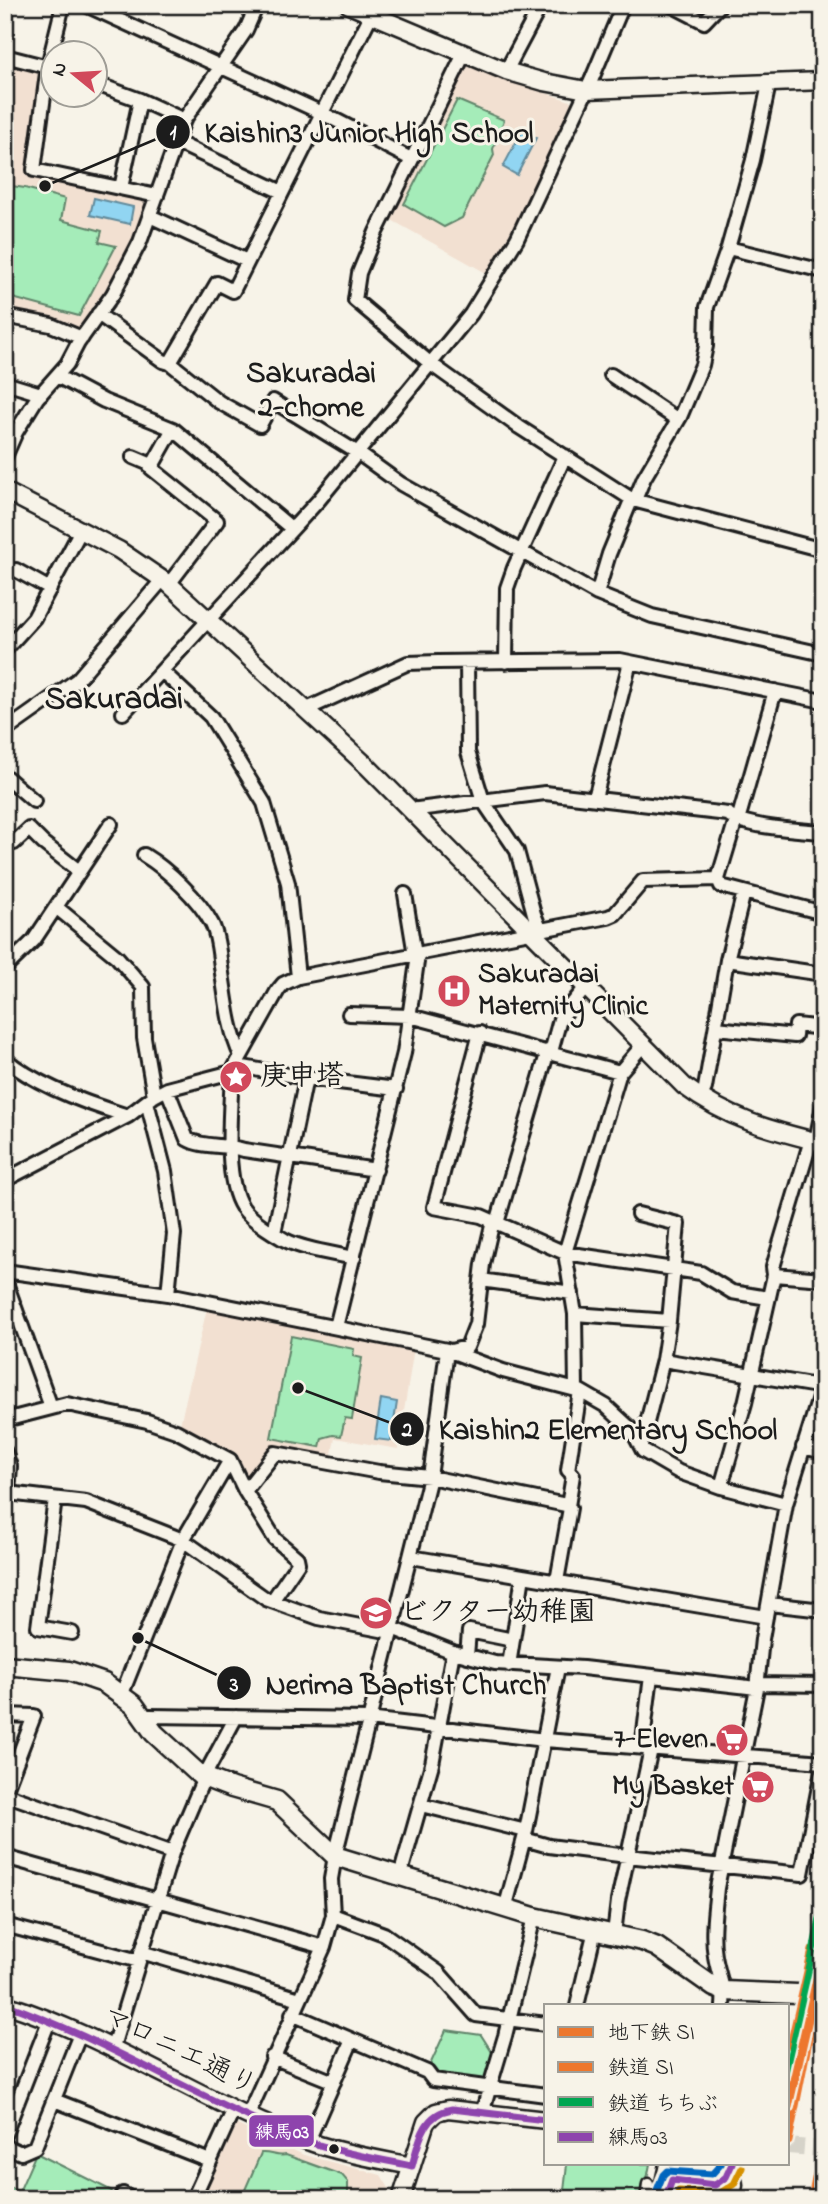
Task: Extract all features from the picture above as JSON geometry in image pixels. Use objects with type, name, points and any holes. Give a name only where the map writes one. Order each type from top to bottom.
[{"type":"main road","points":[[6,1667],[53,1668],[83,1674],[104,1683],[134,1705],[169,1749],[204,1778],[277,1801],[335,1856],[505,1909],[642,1941],[657,1947],[714,1987],[723,1998],[773,2000],[823,1995]]},
{"type":"street","points":[[56,38],[62,5]]},
{"type":"street","points":[[86,5],[322,113],[411,159]]},
{"type":"street","points":[[5,457],[16,432],[40,394],[67,364],[113,294],[141,242],[184,120],[246,30],[257,5]]},
{"type":"street","points":[[506,71],[541,5]]},
{"type":"street","points":[[122,713],[318,501],[471,314],[517,239],[623,5]]},
{"type":"street","points":[[671,5],[704,22],[720,5]]},
{"type":"street","points":[[170,363],[216,284],[233,291],[322,113],[359,8],[506,71],[586,90],[823,81]]},
{"type":"street","points":[[464,54],[376,232],[359,273],[355,300],[431,364],[633,500],[823,550]]},
{"type":"street","points":[[5,56],[38,64]]},
{"type":"street","points":[[597,594],[620,525],[678,420],[702,365],[706,346],[707,307],[728,247],[753,160],[769,84]]},
{"type":"street","points":[[108,88],[184,120]]},
{"type":"street","points":[[121,188],[140,100]]},
{"type":"street","points":[[44,108],[34,170],[157,196]]},
{"type":"street","points":[[176,142],[282,192]]},
{"type":"street","points":[[150,216],[247,261]]},
{"type":"street","points":[[728,247],[823,271]]},
{"type":"street","points":[[98,314],[170,363],[219,402],[260,425],[274,401],[358,453],[401,484],[597,594],[652,616],[823,654]]},
{"type":"street","points":[[5,316],[51,325],[82,338]]},
{"type":"street","points":[[611,375],[678,420]]},
{"type":"street","points":[[57,376],[103,401],[173,429],[291,528]]},
{"type":"street","points":[[5,383],[40,394]]},
{"type":"street","points":[[5,731],[77,680],[217,521],[150,468],[173,429]]},
{"type":"street","points":[[506,662],[507,588],[565,456]]},
{"type":"street","points":[[132,457],[152,465]]},
{"type":"street","points":[[7,497],[81,530],[143,564],[166,581],[307,709],[536,931],[586,987],[684,1086],[734,1118],[817,1141]]},
{"type":"street","points":[[5,650],[34,618],[81,530]]},
{"type":"street","points":[[16,570],[50,589]]},
{"type":"street","points":[[307,709],[408,663],[467,662],[620,660],[823,701]]},
{"type":"street","points":[[467,662],[468,752],[483,801],[517,851],[536,931]]},
{"type":"street","points":[[595,798],[630,662]]},
{"type":"street","points":[[162,671],[211,717],[264,803],[288,883],[298,977]]},
{"type":"street","points":[[775,691],[718,879],[721,886],[823,913]]},
{"type":"street","points":[[5,776],[34,801]]},
{"type":"street","points":[[410,810],[545,793],[727,814],[738,820],[785,829],[823,832]]},
{"type":"street","points":[[5,968],[34,940],[111,824]]},
{"type":"street","points":[[5,845],[14,844],[29,829],[43,844],[79,871]]},
{"type":"street","points":[[144,855],[163,866],[182,886],[212,924],[219,947],[237,1065],[230,1146],[233,1184],[241,1205],[249,1214],[287,1240],[354,1258]]},
{"type":"street","points":[[5,1180],[128,1116],[167,1089],[224,1076],[237,1065],[278,990],[283,984],[298,977],[608,917],[615,914],[643,881],[718,879]]},
{"type":"street","points":[[700,1098],[705,1088],[727,960],[744,892]]},
{"type":"street","points":[[336,1327],[396,1089],[410,1016],[417,955],[405,894]]},
{"type":"street","points":[[56,907],[117,957],[143,987],[144,1038],[150,1099],[165,1171],[174,1234],[167,1294]]},
{"type":"street","points":[[727,960],[823,974]]},
{"type":"street","points":[[449,1350],[467,1347],[470,1343],[495,1222],[550,1052],[561,1020],[586,987]]},
{"type":"street","points":[[349,1014],[410,1016],[620,1072]]},
{"type":"street","points":[[716,1028],[795,1036],[796,1025],[823,1028]]},
{"type":"street","points":[[480,1033],[434,1208],[495,1222],[565,1254],[701,1273],[732,1292],[768,1298]]},
{"type":"street","points":[[556,1581],[573,1475],[568,1470],[578,1390],[575,1314],[565,1254],[620,1072],[643,1045]]},
{"type":"street","points":[[5,1059],[22,1071],[94,1106],[128,1116]]},
{"type":"street","points":[[237,1065],[306,1078],[396,1089]]},
{"type":"street","points":[[274,1233],[306,1078]]},
{"type":"street","points":[[167,1089],[187,1139],[193,1143],[230,1146],[376,1170]]},
{"type":"street","points":[[720,1487],[753,1373],[774,1275],[773,1267],[817,1141],[823,1106]]},
{"type":"street","points":[[638,1214],[678,1224],[663,1360],[641,1446]]},
{"type":"street","points":[[5,1271],[167,1294],[449,1350],[503,1371],[578,1390],[606,1406],[632,1430],[643,1451],[679,1472],[720,1487],[786,1504]]},
{"type":"street","points":[[774,1275],[823,1279]]},
{"type":"street","points":[[5,1280],[51,1407]]},
{"type":"street","points":[[481,1280],[572,1293]]},
{"type":"street","points":[[575,1314],[669,1321]]},
{"type":"street","points":[[193,2199],[210,2161],[272,2057],[324,1947],[333,1914],[331,1879],[335,1856],[430,1477],[449,1350]]},
{"type":"street","points":[[663,1360],[823,1386],[786,1504],[766,1617],[758,1686],[722,1866],[715,1912],[715,1955],[723,1998]]},
{"type":"street","points":[[5,1420],[67,1404],[147,1420],[176,1431],[230,1460],[245,1491],[275,1539],[298,1558],[298,1563],[272,1601]]},
{"type":"street","points":[[803,1447],[823,1452]]},
{"type":"street","points":[[5,1452],[10,1466],[8,1493],[86,1502],[183,1540],[272,1601],[319,1618],[391,1630],[453,1652],[509,1665],[558,1667],[758,1686],[823,1685]]},
{"type":"street","points":[[245,1491],[275,1453],[379,1472],[430,1477],[568,1506]]},
{"type":"street","points":[[121,1696],[183,1540],[230,1460]]},
{"type":"street","points":[[55,1499],[38,1627],[72,1633]]},
{"type":"street","points":[[411,1557],[766,1617]]},
{"type":"street","points":[[509,1665],[523,1576]]},
{"type":"street","points":[[769,1604],[823,1610]]},
{"type":"street","points":[[467,1656],[469,1631],[513,1640]]},
{"type":"street","points":[[400,1876],[421,1805],[453,1652]]},
{"type":"street","points":[[505,1909],[525,1835],[558,1667]]},
{"type":"street","points":[[614,1934],[646,1748],[651,1676]]},
{"type":"street","points":[[5,1715],[34,1716],[5,1793],[172,1853]]},
{"type":"street","points":[[112,2050],[172,1853],[204,1778],[236,1717]]},
{"type":"street","points":[[143,1718],[368,1719],[545,1740],[823,1764],[802,1874],[549,1846],[525,1835],[421,1805]]},
{"type":"street","points":[[5,1857],[324,1947]]},
{"type":"street","points":[[333,1914],[384,1934],[438,1972],[476,2015],[544,2024]]},
{"type":"street","points":[[482,2113],[534,1917]]},
{"type":"street","points":[[5,1925],[300,1999]]},
{"type":"street","points":[[577,2004],[595,1930]]},
{"type":"street","name":"マロニエ通り","points":[[5,2004],[80,2034],[241,2112],[308,2141],[337,2151],[412,2166]]},
{"type":"street","points":[[292,2014],[427,2072],[433,2080],[544,2095]]},
{"type":"street","points":[[5,2134],[50,2021]]},
{"type":"street","points":[[5,2146],[21,2153],[35,2147],[80,2034]]},
{"type":"street","points":[[308,2141],[352,2040]]},
{"type":"street","points":[[272,2057],[334,2082]]},
{"type":"street","points":[[54,2099],[210,2161]]},
{"type":"street","points":[[401,2199],[424,2127],[436,2112],[448,2109],[544,2120]]},
{"type":"street","points":[[661,2197],[665,2166]]},
{"type":"street","points":[[661,2197],[672,2180],[715,2185],[726,2177],[731,2166]]},
{"type":"street","points":[[732,2166],[732,2199]]},
{"type":"street","points":[[646,2199],[648,2184]]},
{"type":"shaded area","points":[[5,59],[38,67],[38,101],[28,174],[143,197],[149,211],[109,292],[78,328],[5,312]]},
{"type":"shaded area","points":[[466,66],[573,102],[574,106],[513,237],[492,272],[488,274],[388,218],[462,68]]},
{"type":"shaded area","points":[[207,1308],[414,1348],[398,1449],[335,1438],[331,1459],[272,1448],[247,1481],[242,1480],[230,1457],[179,1429]]},
{"type":"shaded area","points":[[233,2123],[304,2155],[381,2175],[389,2188],[386,2199],[198,2199]]},
{"type":"green space","points":[[457,100],[504,120],[493,149],[494,155],[462,218],[444,227],[404,204]]},
{"type":"green space","points":[[5,185],[65,199],[61,220],[102,231],[99,242],[116,246],[79,316],[5,296]]},
{"type":"green space","points":[[291,1336],[354,1349],[353,1356],[362,1358],[352,1419],[345,1418],[341,1436],[322,1438],[320,1447],[271,1438]]},
{"type":"green space","points":[[446,2030],[481,2035],[495,2057],[487,2083],[435,2075],[429,2067]]},
{"type":"green space","points":[[36,2153],[112,2191],[108,2199],[5,2199],[5,2185],[19,2192]]},
{"type":"green space","points":[[261,2153],[286,2155],[342,2175],[348,2182],[348,2199],[241,2199]]},
{"type":"green space","points":[[567,2166],[650,2166],[643,2199],[563,2199]]},
{"type":"water","points":[[522,131],[536,138],[517,175],[503,167]]},
{"type":"water","points":[[94,198],[133,207],[130,224],[90,215]]},
{"type":"water","points":[[381,1399],[397,1402],[391,1441],[375,1439]]},
{"type":"tunnel","points":[[790,2146],[823,2149]]},
{"type":"metro line","name":"SI","points":[[790,2098],[823,1953]]},
{"type":"metro line","name":"SI","points":[[812,2199],[823,2144]]},
{"type":"rail line","name":"ちちぶ","points":[[790,2065],[823,1909]]},
{"type":"rail line","name":"SI","points":[[791,2045],[813,1950]]},
{"type":"rail line","name":"SI","points":[[790,2131],[813,2015]]},
{"type":"transit line","name":"練馬03","points":[[5,2004],[83,2036],[274,2128],[313,2143],[362,2156],[412,2166],[420,2138],[428,2123],[434,2116],[452,2109],[544,2120]]},
{"type":"transit line","points":[[655,2195],[667,2171],[712,2174],[719,2166]]},
{"type":"transit line","name":"練馬03","points":[[665,2199],[672,2180],[715,2185],[726,2177],[731,2166]]},
{"type":"transit line","points":[[676,2199],[679,2191],[719,2194],[734,2184],[742,2168]]},
{"type":"place","name":"Kaishin3 Junior High School","points":[[45,186]]},
{"type":"place","name":"Sakuradai Maternity Clinic","points":[[454,991]]},
{"type":"place","name":"庚申塔","points":[[236,1077]]},
{"type":"place","name":"Kaishin2 Elementary School","points":[[298,1388]]},
{"type":"place","name":"ビクター幼稚園","points":[[376,1613]]},
{"type":"place","name":"Nerima Baptist Church","points":[[138,1638]]},
{"type":"place","name":"7-Eleven","points":[[732,1740]]},
{"type":"place","name":"My Basket","points":[[758,1787]]},
{"type":"district","name":"Sakuradai 2-chome","points":[[311,392]]},
{"type":"district","name":"Sakuradai","points":[[114,700]]}]
